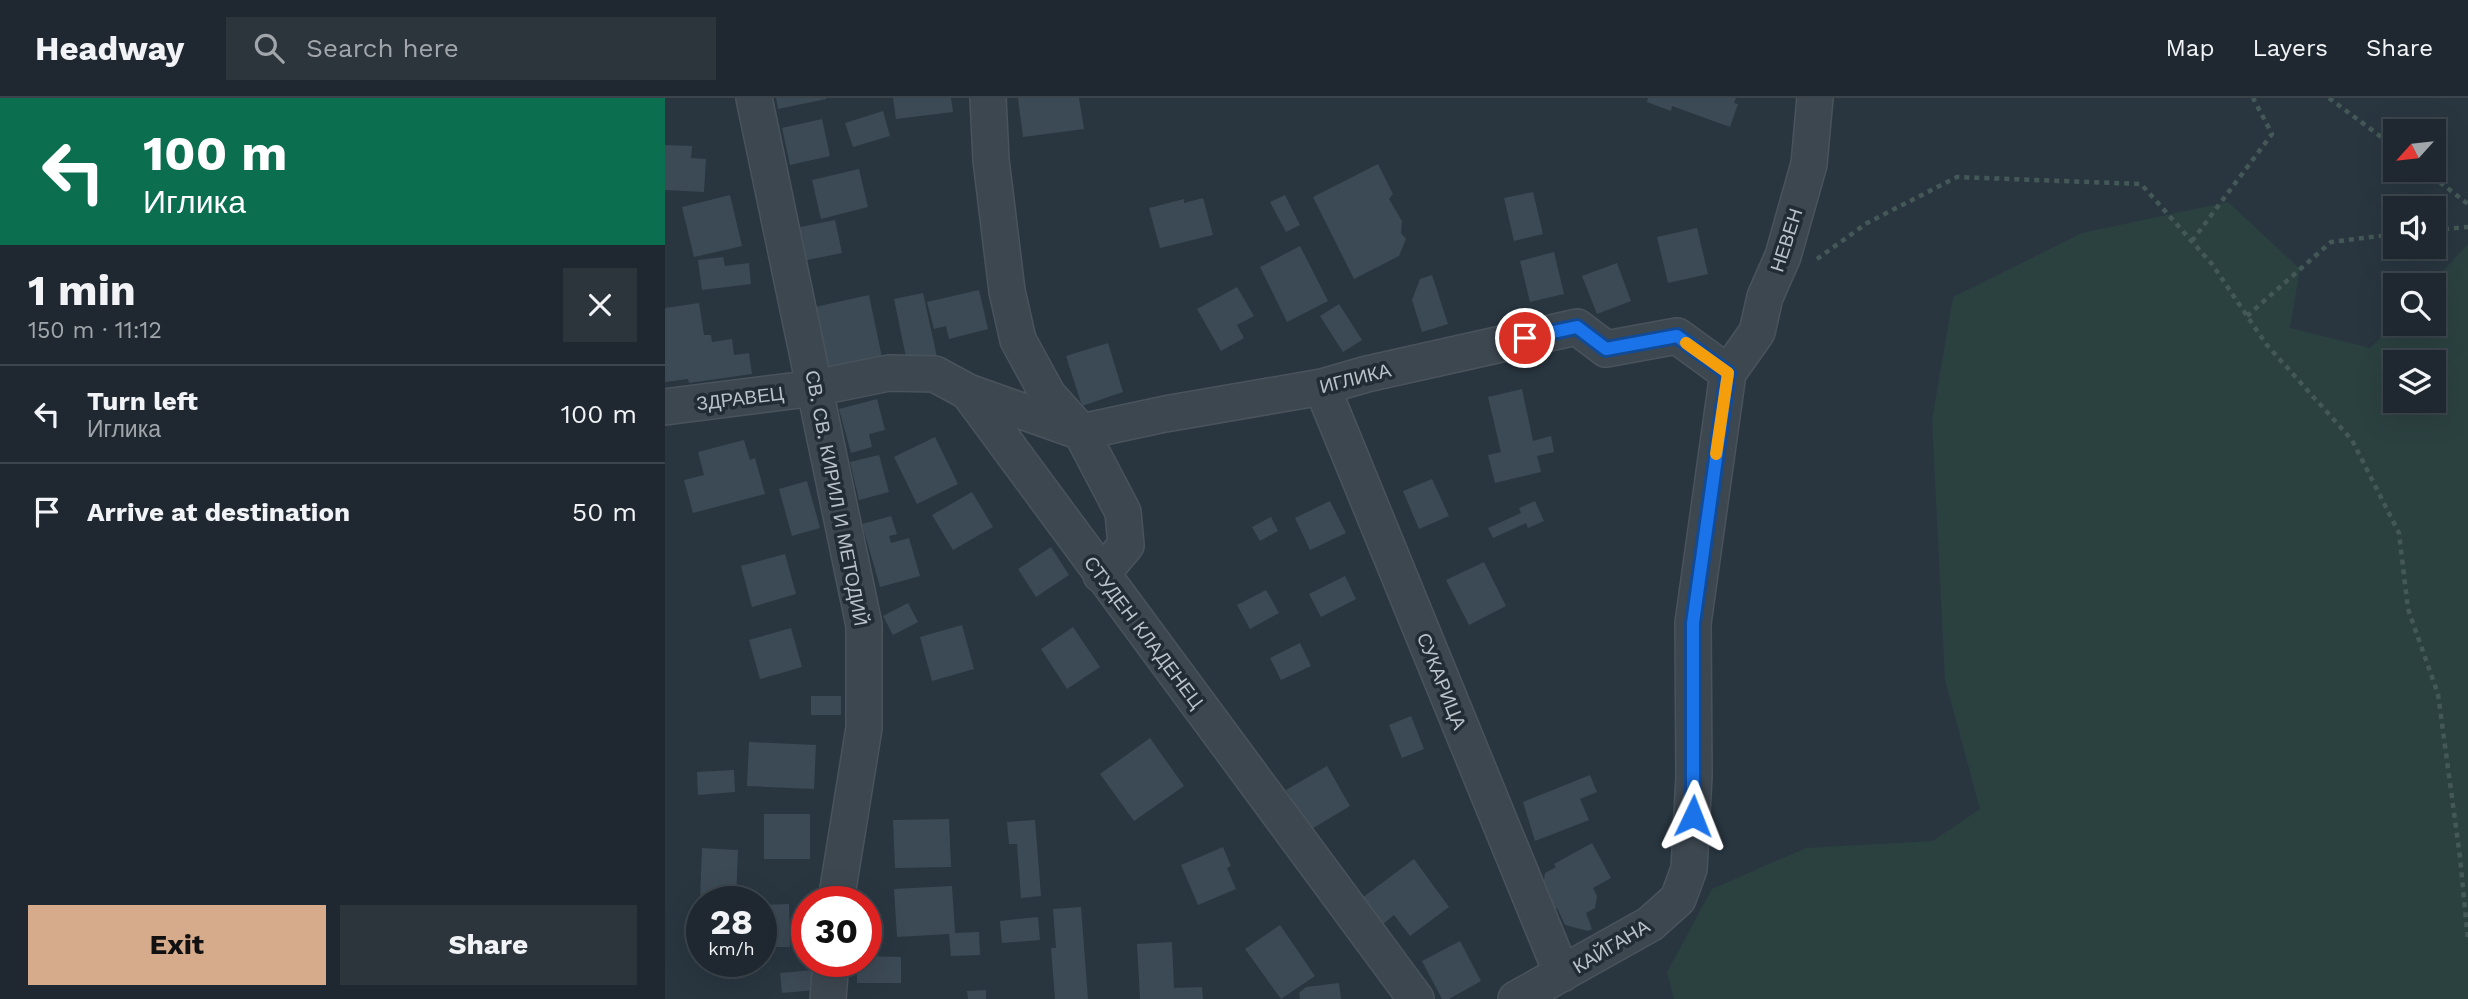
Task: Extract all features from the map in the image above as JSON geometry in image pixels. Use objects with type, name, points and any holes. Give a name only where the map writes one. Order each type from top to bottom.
[{"type":"street","name":"СВ. СВ. КИРИЛ И МЕТОДИЙ","points":[[754,98],[864,625],[864,728],[838,886]]},
{"type":"street","points":[[988,98],[991,160],[1006,278],[1018,340],[1048,395],[1080,432],[1123,512],[1126,545],[1101,575]]},
{"type":"street","name":"НЕВЕН","points":[[1728,373],[1757,332],[1765,297],[1783,256],[1809,164],[1815,98]]},
{"type":"street","name":"ИГЛИКА","points":[[1080,432],[1165,414],[1322,387],[1367,374],[1577,327],[1606,349],[1677,336],[1728,373]]},
{"type":"street","name":"СТУДЕН КЛАДЕНЕЦ","points":[[815,388],[889,373],[935,374],[968,392],[1416,999]]},
{"type":"street","name":"КАЙГАНА","points":[[1516,999],[1650,924],[1678,899],[1689,869],[1694,776],[1693,623],[1728,373]]},
{"type":"street","name":"СУКАРИЦА","points":[[1322,387],[1562,974]]},
{"type":"street","name":"ЗДРАВЕЦ","points":[[665,407],[815,388]]},
{"type":"street","points":[[968,392],[1080,432]]},
{"type":"street","points":[[828,999],[830,977]]},
{"type":"path","points":[[2192,241],[2271,134],[2253,98]]},
{"type":"path","points":[[2329,98],[2383,138]]},
{"type":"path","points":[[1816,260],[1867,223],[1957,177],[2141,184],[2212,264],[2266,344],[2351,440],[2399,533],[2407,609],[2438,694],[2460,857],[2468,940]]},
{"type":"path","points":[[2440,182],[2468,204]]},
{"type":"path","points":[[2446,229],[2468,227]]},
{"type":"path","points":[[2247,316],[2331,242],[2383,236]]},
{"type":"green space","points":[[2228,202],[2300,269],[2290,328],[2370,348],[2383,334],[2446,336],[2446,273],[2440,273],[2468,244],[2468,999],[1674,999],[1667,972],[1712,889],[1806,848],[1933,841],[1980,809],[1945,680],[1932,420],[1953,297],[2082,233]]},
{"type":"building","points":[[776,98],[826,98],[826,99],[778,109]]},
{"type":"building","points":[[893,98],[951,98],[953,112],[896,119]]},
{"type":"building","points":[[1018,98],[1079,98],[1084,129],[1023,137]]},
{"type":"building","points":[[1648,98],[1736,98],[1734,103],[1738,104],[1730,127],[1672,106],[1671,111],[1647,102]]},
{"type":"building","points":[[883,111],[890,136],[853,147],[845,123]]},
{"type":"building","points":[[822,119],[830,156],[790,165],[782,128]]},
{"type":"building","points":[[665,145],[692,146],[691,158],[706,159],[704,192],[665,190]]},
{"type":"building","points":[[1378,164],[1393,194],[1389,199],[1402,221],[1401,233],[1406,239],[1399,256],[1354,279],[1313,197]]},
{"type":"building","points":[[859,169],[868,207],[821,219],[812,180]]},
{"type":"building","points":[[1533,192],[1543,234],[1514,241],[1504,198]]},
{"type":"building","points":[[730,195],[742,246],[694,257],[682,207]]},
{"type":"building","points":[[1285,195],[1300,225],[1286,232],[1270,202]]},
{"type":"building","points":[[1203,198],[1213,235],[1160,248],[1149,208],[1184,199],[1184,203]]},
{"type":"building","points":[[835,220],[842,253],[807,260],[800,227]]},
{"type":"building","points":[[1697,228],[1708,274],[1668,283],[1657,237]]},
{"type":"building","points":[[1300,246],[1328,301],[1287,322],[1260,267]]},
{"type":"building","points":[[1554,252],[1564,294],[1530,302],[1520,261]]},
{"type":"building","points":[[723,257],[725,266],[749,263],[751,284],[702,290],[698,260]]},
{"type":"building","points":[[1617,263],[1631,301],[1597,314],[1582,276]]},
{"type":"building","points":[[1432,275],[1448,324],[1422,332],[1412,300],[1420,279]]},
{"type":"building","points":[[1237,287],[1254,316],[1237,325],[1244,338],[1221,351],[1197,309]]},
{"type":"building","points":[[979,290],[988,329],[949,339],[946,326],[934,329],[927,302]]},
{"type":"building","points":[[923,293],[937,357],[907,362],[894,299]]},
{"type":"building","points":[[869,295],[884,367],[830,375],[815,307]]},
{"type":"building","points":[[699,303],[704,335],[711,335],[712,342],[732,339],[734,355],[749,353],[752,374],[689,383],[688,379],[665,382],[665,308]]},
{"type":"building","points":[[1339,304],[1362,340],[1343,352],[1320,316]]},
{"type":"building","points":[[1108,343],[1123,392],[1082,406],[1066,356]]},
{"type":"building","points":[[1522,389],[1533,441],[1551,436],[1554,452],[1537,456],[1541,472],[1495,483],[1488,455],[1501,452],[1488,397]]},
{"type":"building","points":[[877,399],[885,430],[869,434],[872,447],[851,453],[839,409]]},
{"type":"building","points":[[935,437],[958,484],[917,504],[894,457]]},
{"type":"building","points":[[744,440],[750,460],[755,458],[765,494],[693,513],[684,480],[704,475],[698,452]]},
{"type":"building","points":[[879,455],[889,492],[859,500],[850,462]]},
{"type":"building","points":[[1432,479],[1449,516],[1419,529],[1403,491]]},
{"type":"building","points":[[807,481],[820,528],[792,536],[779,489]]},
{"type":"building","points":[[972,492],[993,527],[953,550],[932,515]]},
{"type":"building","points":[[1330,501],[1346,533],[1310,550],[1295,518]]},
{"type":"building","points":[[1535,501],[1544,521],[1528,528],[1526,523],[1493,538],[1488,528],[1521,513],[1519,508]]},
{"type":"building","points":[[891,516],[897,534],[889,536],[891,543],[909,538],[920,576],[880,587],[862,524]]},
{"type":"building","points":[[1271,517],[1278,531],[1260,541],[1252,527]]},
{"type":"building","points":[[1051,547],[1069,575],[1036,597],[1018,569]]},
{"type":"building","points":[[785,554],[796,594],[752,607],[741,566]]},
{"type":"building","points":[[1484,562],[1506,606],[1469,625],[1446,580]]},
{"type":"building","points":[[1345,576],[1356,599],[1321,617],[1309,594]]},
{"type":"building","points":[[1266,590],[1279,613],[1250,629],[1237,605]]},
{"type":"building","points":[[908,603],[918,622],[893,635],[883,616]]},
{"type":"building","points":[[962,625],[974,669],[932,681],[920,637]]},
{"type":"building","points":[[1073,627],[1100,667],[1067,689],[1041,649]]},
{"type":"building","points":[[791,628],[802,667],[760,679],[749,640]]},
{"type":"building","points":[[1300,643],[1311,666],[1281,680],[1270,658]]},
{"type":"building","points":[[811,696],[841,696],[841,715],[811,715]]},
{"type":"building","points":[[1411,716],[1424,749],[1402,758],[1389,725]]},
{"type":"building","points":[[1150,738],[1184,786],[1134,821],[1100,774]]},
{"type":"building","points":[[749,742],[816,745],[814,789],[747,786]]},
{"type":"building","points":[[1327,766],[1350,806],[1310,830],[1286,790]]},
{"type":"building","points":[[734,770],[735,792],[698,795],[697,772]]},
{"type":"building","points":[[1590,775],[1597,792],[1580,799],[1589,820],[1535,841],[1523,802]]},
{"type":"building","points":[[764,814],[810,814],[810,859],[764,859]]},
{"type":"building","points":[[949,819],[951,867],[895,868],[893,820]]},
{"type":"building","points":[[1035,820],[1041,896],[1021,898],[1017,844],[1009,844],[1007,822]]},
{"type":"building","points":[[1592,843],[1611,878],[1593,888],[1597,896],[1595,908],[1586,913],[1592,929],[1588,931],[1565,925],[1557,908],[1553,911],[1542,892],[1545,873],[1556,867],[1554,864]]},
{"type":"building","points":[[1223,847],[1231,866],[1227,868],[1236,889],[1198,905],[1181,865]]},
{"type":"building","points":[[702,848],[738,850],[737,886],[701,886]]},
{"type":"building","points":[[1414,859],[1449,907],[1410,936],[1394,915],[1382,925],[1362,898]]},
{"type":"building","points":[[952,886],[955,933],[979,932],[980,955],[951,956],[949,934],[897,937],[894,889]]},
{"type":"building","points":[[777,904],[789,904],[790,947],[777,947]]},
{"type":"building","points":[[1081,907],[1088,999],[1055,999],[1051,948],[1056,948],[1053,909]]},
{"type":"building","points":[[1038,917],[1040,940],[1002,943],[1000,921]]},
{"type":"building","points":[[1280,925],[1315,976],[1281,999],[1245,949]]},
{"type":"building","points":[[1460,941],[1481,981],[1449,999],[1442,999],[1422,961]]},
{"type":"building","points":[[1172,942],[1174,988],[1202,987],[1203,999],[1140,999],[1137,944]]},
{"type":"building","points":[[882,956],[901,957],[901,983],[857,983],[857,977],[882,977]]},
{"type":"building","points":[[791,972],[791,977],[814,977],[815,990],[782,993],[780,973]]},
{"type":"building","points":[[1339,983],[1341,999],[1300,999],[1299,993],[1306,987]]},
{"type":"building","points":[[986,990],[986,999],[968,999],[967,991]]},
{"type":"slow traffic","points":[[1686,343],[1728,373],[1716,454]]},
{"type":"route","points":[[1525,338],[1577,327],[1606,349],[1677,336],[1728,373],[1693,623],[1693,816]]}]
